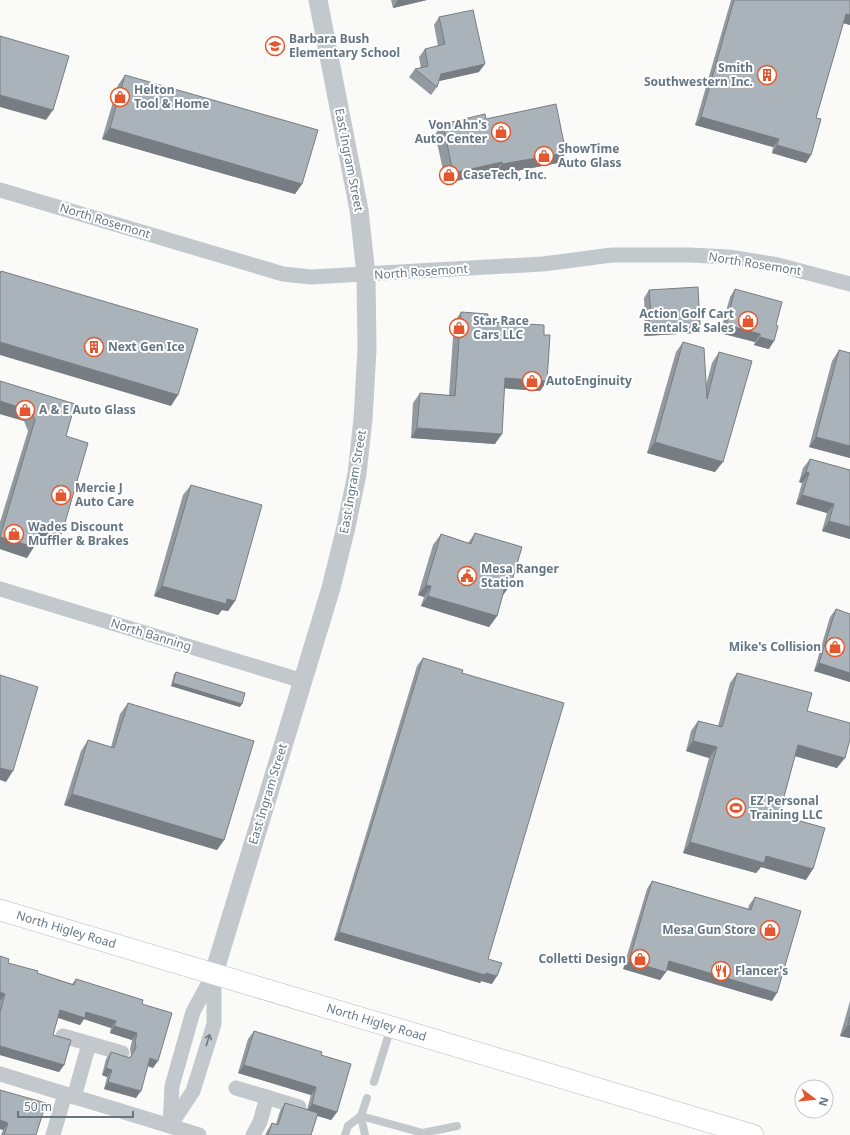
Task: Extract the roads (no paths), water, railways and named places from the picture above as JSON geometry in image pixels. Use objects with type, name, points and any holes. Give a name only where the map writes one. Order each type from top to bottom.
[{"type":"main road","name":"North Higley Road","points":[[0,910],[753,1135]]},
{"type":"street","name":"East Ingram Street","points":[[170,1126],[172,1086],[178,1064],[193,1012],[214,973],[331,588],[357,474],[363,419],[367,349],[366,275],[359,210],[318,0]]},
{"type":"street","name":"North Rosemont","points":[[0,190],[283,274],[311,277],[366,275],[542,264],[612,256],[690,255],[729,257],[778,265],[850,284]]},
{"type":"street","name":"North Banning","points":[[0,589],[303,680]]},
{"type":"street","name":"East Ingram Street","points":[[170,1126],[192,1091],[214,1024],[214,973]]},
{"type":"street","points":[[63,1036],[122,1054]]},
{"type":"street","points":[[53,1135],[89,1044]]},
{"type":"street","points":[[178,1064],[199,1070]]},
{"type":"street","points":[[0,1074],[199,1135]]},
{"type":"street","points":[[236,1088],[298,1107]]},
{"type":"street","points":[[253,1135],[260,1122],[267,1097]]},
{"type":"lane","points":[[374,1082],[391,1026]]},
{"type":"lane","points":[[365,1135],[361,1116],[367,1098]]},
{"type":"lane","points":[[361,1116],[422,1133],[457,1126]]},
{"type":"lane","points":[[345,1135],[348,1126],[361,1116]]},
{"type":"place","name":"Barbara Bush Elementary School","points":[[275,46]]},
{"type":"place","name":"Smith Southwestern Inc.","points":[[767,75]]},
{"type":"place","name":"Helton Tool & Home","points":[[120,97]]},
{"type":"place","name":"Von Ahn's Auto Center","points":[[501,132]]},
{"type":"place","name":"ShowTime Auto Glass","points":[[544,156]]},
{"type":"place","name":"CaseTech, Inc.","points":[[449,175]]},
{"type":"place","name":"Action Golf Cart Rentals & Sales","points":[[748,321]]},
{"type":"place","name":"Star Race Cars LLC","points":[[459,328]]},
{"type":"place","name":"Next Gen Ice","points":[[94,347]]},
{"type":"place","name":"AutoEnginuity","points":[[532,381]]},
{"type":"place","name":"A & E Auto Glass","points":[[25,410]]},
{"type":"place","name":"Mercie J Auto Care","points":[[61,495]]},
{"type":"place","name":"Wades Discount Muffler & Brakes","points":[[14,534]]},
{"type":"place","name":"Mesa Ranger Station","points":[[467,576]]},
{"type":"place","name":"Mike's Collision","points":[[835,647]]},
{"type":"place","name":"EZ Personal Training LLC","points":[[736,808]]},
{"type":"place","name":"Mesa Gun Store","points":[[770,930]]},
{"type":"place","name":"Colletti Design","points":[[640,959]]},
{"type":"place","name":"Flancer's","points":[[721,971]]}]
